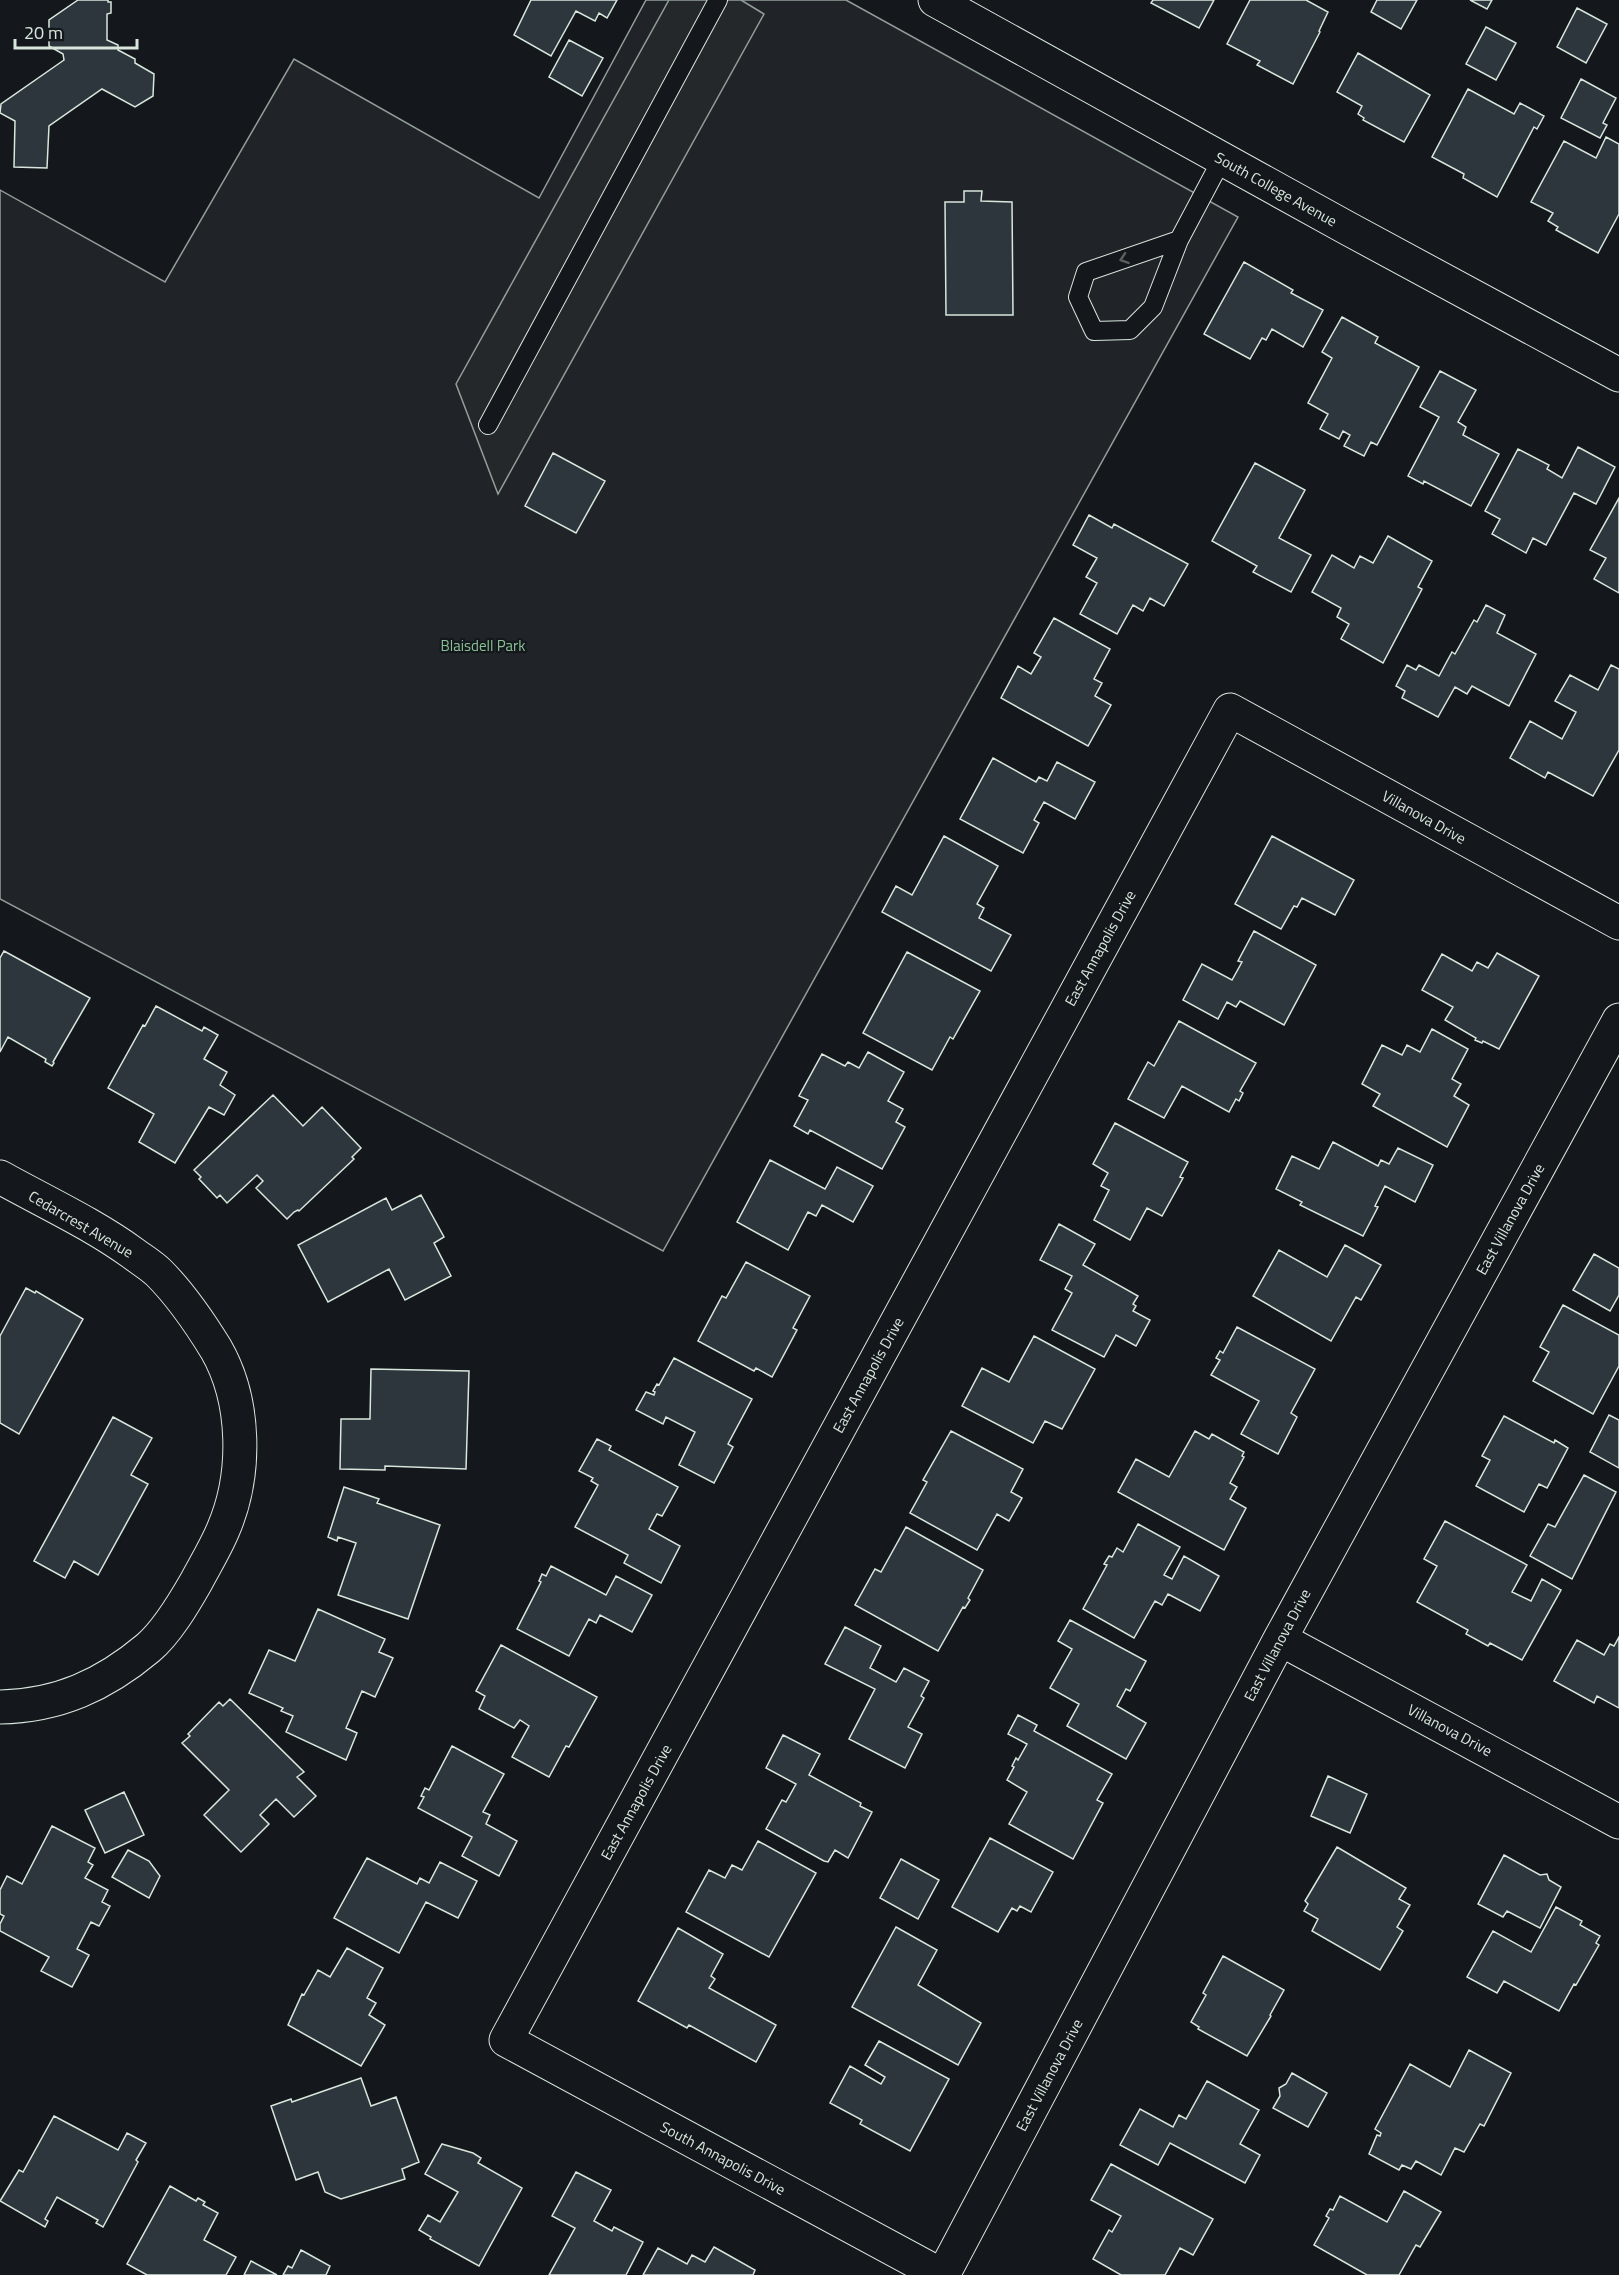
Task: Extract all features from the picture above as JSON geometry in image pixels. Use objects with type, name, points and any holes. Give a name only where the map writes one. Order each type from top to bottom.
[{"type":"street","name":"South College Avenue","points":[[935,0],[1619,375]]},
{"type":"street","name":"Villanova Drive","points":[[1230,710],[1619,923]]},
{"type":"street","name":"East Annapolis Drive","points":[[506,2040],[1230,710]]},
{"type":"street","name":"East Villanova Drive","points":[[942,2275],[1280,1639],[1619,1020]]},
{"type":"street","name":"Cedarcrest Avenue","points":[[0,1177],[116,1241],[158,1272],[190,1310],[217,1351],[236,1396],[239,1442],[236,1487],[224,1528],[182,1607],[150,1646],[112,1674],[66,1697],[25,1707],[0,1707]]},
{"type":"street","name":"Villanova Drive","points":[[1280,1639],[1619,1822]]},
{"type":"street","name":"South Annapolis Drive","points":[[506,2040],[942,2275]]},
{"type":"lane","points":[[488,425],[718,0]]},
{"type":"lane","points":[[1179,240],[1086,272],[1078,297],[1094,331],[1130,330],[1153,307],[1179,240],[1222,159]]},
{"type":"green space","name":"Blaisdell Park","points":[[646,0],[846,0],[1238,217],[663,1251],[0,899],[0,190],[165,282],[294,59],[539,198]]},
{"type":"shaded area","points":[[669,0],[741,0],[764,14],[498,494],[456,384]]},
{"type":"building","points":[[78,0],[108,0],[111,2],[111,13],[107,14],[107,40],[118,45],[118,50],[135,59],[135,63],[154,74],[153,96],[135,107],[102,89],[49,126],[47,168],[14,167],[15,121],[0,113],[1,104],[64,60],[63,54],[49,46],[49,20]]},
{"type":"building","points":[[531,0],[617,0],[607,18],[599,13],[595,21],[576,11],[551,56],[514,35]]},
{"type":"building","points":[[1153,0],[1214,0],[1199,28],[1151,3]]},
{"type":"building","points":[[1250,0],[1306,0],[1328,12],[1293,84],[1257,65],[1260,61],[1227,44]]},
{"type":"building","points":[[1377,0],[1417,0],[1401,29],[1371,12]]},
{"type":"building","points":[[1470,0],[1492,0],[1487,9]]},
{"type":"building","points":[[1577,8],[1607,24],[1586,63],[1557,47]]},
{"type":"building","points":[[1486,27],[1516,43],[1496,80],[1466,64]]},
{"type":"building","points":[[569,40],[603,58],[582,96],[549,77]]},
{"type":"building","points":[[1358,53],[1430,95],[1404,142],[1363,120],[1364,118],[1358,114],[1362,106],[1337,92]]},
{"type":"building","points":[[1581,79],[1616,98],[1603,123],[1607,125],[1600,138],[1561,118]]},
{"type":"building","points":[[1468,89],[1514,114],[1520,103],[1544,116],[1537,129],[1534,127],[1497,197],[1463,178],[1464,174],[1432,157]]},
{"type":"building","points":[[1606,137],[1619,144],[1619,214],[1598,253],[1556,230],[1558,227],[1548,221],[1553,213],[1531,202],[1564,141],[1596,158]]},
{"type":"building","points":[[964,191],[982,191],[981,201],[1012,202],[1013,315],[946,315],[945,202],[964,202]]},
{"type":"building","points":[[1244,262],[1293,290],[1291,293],[1323,310],[1303,347],[1272,329],[1266,340],[1262,338],[1250,359],[1204,334]]},
{"type":"building","points":[[1342,317],[1378,337],[1375,343],[1419,367],[1377,445],[1371,442],[1364,456],[1344,446],[1350,435],[1343,431],[1339,439],[1320,429],[1328,414],[1308,403],[1332,358],[1322,352]]},
{"type":"building","points":[[1440,371],[1476,390],[1458,422],[1466,427],[1463,435],[1499,454],[1471,506],[1424,481],[1423,484],[1408,476],[1439,417],[1420,407]]},
{"type":"building","points":[[1578,447],[1615,467],[1596,504],[1574,493],[1546,545],[1533,538],[1526,553],[1492,534],[1500,519],[1485,511],[1518,449],[1549,465],[1547,469],[1562,478]]},
{"type":"building","points":[[553,453],[605,481],[576,533],[525,506]]},
{"type":"building","points":[[1255,463],[1305,490],[1279,538],[1311,555],[1291,592],[1253,572],[1257,566],[1212,541]]},
{"type":"building","points":[[1619,498],[1619,593],[1594,579],[1606,558],[1590,550]]},
{"type":"building","points":[[1089,515],[1112,528],[1114,524],[1188,564],[1164,606],[1150,598],[1143,611],[1133,605],[1117,634],[1080,614],[1097,583],[1086,577],[1097,558],[1073,545]]},
{"type":"building","points":[[1388,536],[1432,561],[1418,587],[1422,589],[1383,663],[1341,639],[1349,624],[1337,617],[1341,608],[1312,592],[1332,555],[1354,568],[1360,556],[1373,563]]},
{"type":"building","points":[[1486,605],[1505,615],[1497,633],[1536,654],[1509,706],[1472,686],[1467,694],[1455,687],[1438,717],[1402,698],[1405,691],[1396,686],[1407,665],[1416,670],[1419,665],[1439,676],[1452,652],[1455,654],[1474,620],[1477,622]]},
{"type":"building","points":[[1054,618],[1110,649],[1094,679],[1102,683],[1095,696],[1111,705],[1088,746],[1001,698],[1018,666],[1031,674],[1041,657],[1034,653]]},
{"type":"building","points":[[1611,665],[1619,669],[1619,750],[1593,796],[1548,772],[1545,778],[1510,758],[1530,721],[1562,739],[1576,712],[1555,701],[1570,675],[1598,690]]},
{"type":"building","points":[[993,758],[1036,782],[1039,777],[1047,781],[1057,762],[1095,782],[1075,819],[1044,802],[1034,820],[1039,823],[1023,853],[960,819]]},
{"type":"building","points":[[944,836],[998,866],[977,904],[984,908],[979,918],[1011,935],[991,971],[882,912],[896,886],[912,895]]},
{"type":"building","points":[[1272,836],[1354,880],[1335,915],[1302,898],[1297,907],[1294,906],[1281,929],[1235,904]]},
{"type":"building","points":[[1254,931],[1316,965],[1284,1025],[1240,1001],[1236,1007],[1227,1002],[1218,1019],[1183,1000],[1202,964],[1232,980],[1242,962],[1238,961]]},
{"type":"building","points":[[4,951],[90,998],[52,1066],[45,1062],[46,1059],[8,1037],[0,1052],[0,958]]},
{"type":"building","points":[[907,952],[980,991],[953,1039],[950,1037],[932,1070],[863,1033]]},
{"type":"building","points":[[1497,953],[1539,976],[1499,1049],[1483,1041],[1482,1043],[1475,1040],[1476,1038],[1445,1020],[1453,1007],[1422,990],[1442,954],[1472,971],[1477,962],[1488,968]]},
{"type":"building","points":[[156,1006],[202,1031],[204,1027],[218,1035],[204,1059],[227,1072],[220,1085],[235,1095],[224,1115],[209,1107],[175,1163],[139,1142],[154,1114],[108,1088]]},
{"type":"building","points":[[1179,1021],[1256,1063],[1240,1091],[1243,1093],[1239,1101],[1236,1099],[1229,1112],[1182,1086],[1164,1118],[1128,1099],[1148,1062],[1154,1066]]},
{"type":"building","points":[[1432,1029],[1468,1049],[1452,1079],[1461,1084],[1454,1096],[1469,1105],[1447,1147],[1373,1106],[1380,1094],[1362,1084],[1382,1045],[1402,1055],[1407,1045],[1420,1052]]},
{"type":"building","points":[[868,1052],[904,1072],[888,1101],[903,1109],[896,1122],[905,1127],[882,1169],[810,1130],[808,1134],[794,1126],[808,1100],[799,1096],[822,1054],[845,1066],[848,1062],[859,1068]]},
{"type":"building","points":[[273,1095],[303,1126],[322,1107],[361,1148],[352,1157],[354,1159],[299,1211],[294,1212],[287,1219],[256,1188],[263,1181],[257,1175],[227,1203],[220,1195],[217,1198],[199,1179],[201,1177],[194,1170]]},
{"type":"building","points":[[1115,1123],[1188,1162],[1180,1177],[1183,1178],[1162,1216],[1147,1208],[1130,1240],[1094,1220],[1109,1190],[1101,1186],[1108,1173],[1093,1164]]},
{"type":"building","points":[[1333,1142],[1378,1166],[1381,1160],[1389,1164],[1398,1148],[1433,1165],[1415,1202],[1385,1186],[1375,1206],[1378,1207],[1363,1236],[1300,1205],[1302,1202],[1276,1189],[1292,1156],[1319,1169]]},
{"type":"building","points":[[770,1160],[825,1189],[837,1167],[873,1186],[853,1222],[822,1205],[816,1216],[808,1212],[788,1250],[737,1222]]},
{"type":"building","points":[[421,1195],[444,1237],[434,1243],[451,1276],[405,1300],[389,1269],[328,1302],[298,1245],[386,1198],[392,1210]]},
{"type":"building","points":[[1059,1224],[1095,1244],[1083,1265],[1138,1296],[1133,1304],[1136,1306],[1133,1311],[1150,1320],[1136,1346],[1116,1335],[1104,1357],[1052,1330],[1072,1293],[1065,1289],[1072,1276],[1040,1260]]},
{"type":"building","points":[[1345,1245],[1381,1265],[1361,1300],[1356,1297],[1331,1341],[1253,1296],[1279,1250],[1327,1277]]},
{"type":"building","points":[[1594,1254],[1619,1268],[1619,1295],[1610,1311],[1573,1290]]},
{"type":"building","points":[[746,1262],[810,1296],[793,1328],[797,1330],[772,1377],[756,1368],[754,1371],[698,1341],[722,1296],[726,1298]]},
{"type":"building","points":[[26,1288],[35,1293],[36,1291],[83,1319],[19,1434],[0,1423],[0,1336]]},
{"type":"building","points":[[1563,1305],[1619,1335],[1619,1366],[1593,1414],[1533,1381],[1549,1352],[1540,1347]]},
{"type":"building","points":[[1237,1327],[1315,1369],[1291,1413],[1297,1417],[1278,1454],[1241,1434],[1259,1401],[1211,1375],[1220,1360],[1216,1358],[1220,1351],[1223,1353]]},
{"type":"building","points":[[1034,1336],[1095,1369],[1062,1429],[1045,1421],[1033,1443],[962,1406],[982,1368],[1009,1382]]},
{"type":"building","points":[[674,1358],[752,1399],[728,1444],[733,1447],[714,1483],[679,1465],[695,1432],[666,1417],[663,1424],[636,1410],[646,1392],[654,1395],[653,1391],[657,1384],[659,1385]]},
{"type":"building","points":[[371,1369],[469,1371],[466,1469],[385,1466],[385,1470],[340,1469],[341,1419],[370,1419]]},
{"type":"building","points":[[1609,1415],[1619,1420],[1619,1468],[1590,1452]]},
{"type":"building","points":[[1504,1416],[1568,1448],[1547,1488],[1539,1484],[1524,1512],[1476,1486],[1490,1460],[1482,1456]]},
{"type":"building","points":[[113,1417],[152,1438],[131,1475],[148,1484],[98,1575],[74,1561],[65,1578],[34,1561]]},
{"type":"building","points":[[951,1431],[1023,1469],[1011,1492],[1022,1498],[1009,1521],[997,1514],[977,1550],[910,1513],[927,1482],[923,1480]]},
{"type":"building","points":[[1195,1431],[1209,1439],[1212,1434],[1244,1452],[1242,1456],[1244,1457],[1230,1483],[1237,1487],[1230,1499],[1246,1508],[1224,1550],[1118,1492],[1136,1459],[1169,1477]]},
{"type":"building","points":[[597,1439],[611,1446],[609,1450],[678,1487],[662,1516],[657,1514],[649,1529],[680,1546],[661,1583],[624,1563],[628,1555],[575,1527],[598,1485],[591,1481],[593,1478],[579,1471]]},
{"type":"building","points":[[1584,1475],[1616,1492],[1572,1579],[1530,1556],[1548,1524],[1555,1527]]},
{"type":"building","points":[[344,1487],[379,1499],[377,1503],[440,1525],[408,1619],[338,1595],[356,1543],[338,1537],[337,1541],[328,1537]]},
{"type":"building","points":[[1445,1521],[1527,1565],[1512,1592],[1531,1601],[1542,1579],[1561,1590],[1522,1660],[1490,1643],[1488,1646],[1466,1634],[1468,1630],[1417,1602],[1437,1566],[1424,1559]]},
{"type":"building","points":[[1138,1524],[1180,1547],[1164,1575],[1172,1579],[1184,1556],[1219,1576],[1200,1611],[1168,1594],[1162,1605],[1155,1601],[1134,1638],[1083,1609],[1107,1565],[1104,1564],[1109,1556],[1112,1557],[1117,1548],[1123,1552]]},
{"type":"building","points":[[906,1527],[983,1570],[968,1598],[970,1600],[965,1608],[963,1607],[938,1651],[855,1605],[875,1569],[881,1572]]},
{"type":"building","points":[[551,1566],[606,1595],[616,1576],[652,1595],[632,1632],[600,1615],[596,1623],[589,1619],[569,1656],[517,1629],[541,1582],[539,1581],[542,1574],[546,1576]]},
{"type":"building","points":[[318,1609],[385,1639],[379,1652],[393,1658],[375,1697],[362,1691],[346,1728],[357,1733],[346,1760],[286,1732],[293,1716],[281,1711],[283,1708],[249,1693],[269,1650],[295,1661]]},
{"type":"building","points":[[1070,1620],[1146,1661],[1130,1691],[1126,1689],[1117,1706],[1146,1723],[1126,1759],[1067,1726],[1079,1704],[1050,1688],[1072,1649],[1058,1641]]},
{"type":"building","points":[[845,1627],[881,1646],[870,1668],[896,1682],[904,1668],[929,1681],[921,1696],[924,1698],[908,1727],[922,1734],[905,1768],[849,1739],[875,1689],[825,1664]]},
{"type":"building","points":[[1619,1637],[1619,1708],[1597,1696],[1594,1703],[1554,1681],[1577,1640],[1604,1655],[1610,1644],[1614,1646]]},
{"type":"building","points":[[501,1645],[597,1697],[549,1777],[512,1757],[529,1726],[520,1720],[514,1728],[479,1709],[485,1696],[476,1691]]},
{"type":"building","points":[[230,1699],[304,1772],[297,1777],[316,1796],[294,1817],[276,1799],[260,1815],[269,1824],[241,1852],[204,1815],[229,1790],[182,1743],[219,1702],[223,1706]]},
{"type":"building","points":[[1018,1715],[1037,1725],[1034,1731],[1112,1774],[1097,1800],[1103,1803],[1073,1859],[1009,1824],[1027,1792],[1007,1780],[1016,1758],[1018,1760],[1027,1744],[1008,1734]]},
{"type":"building","points":[[783,1735],[820,1754],[809,1775],[861,1803],[860,1806],[872,1812],[848,1858],[835,1850],[828,1862],[824,1861],[766,1829],[782,1800],[786,1802],[796,1784],[766,1768]]},
{"type":"building","points":[[452,1746],[504,1774],[483,1812],[490,1815],[486,1824],[517,1841],[499,1876],[462,1856],[472,1837],[418,1808],[424,1797],[421,1796],[425,1788],[429,1790]]},
{"type":"building","points":[[1328,1776],[1367,1794],[1350,1833],[1311,1816]]},
{"type":"building","points":[[124,1792],[144,1835],[105,1853],[85,1810]]},
{"type":"building","points":[[52,1826],[95,1848],[88,1862],[93,1865],[85,1878],[108,1890],[102,1902],[110,1906],[99,1926],[91,1922],[77,1949],[89,1955],[72,1987],[41,1971],[49,1957],[0,1931],[0,1924],[4,1916],[0,1914],[0,1890],[7,1876],[22,1884]]},
{"type":"building","points":[[990,1838],[1053,1872],[1031,1912],[1020,1906],[1017,1911],[1012,1908],[998,1932],[952,1907]]},
{"type":"building","points":[[758,1841],[816,1873],[769,1957],[686,1912],[709,1870],[725,1878],[732,1865],[742,1870]]},
{"type":"building","points":[[1337,1847],[1406,1888],[1399,1899],[1410,1905],[1397,1927],[1403,1931],[1380,1970],[1312,1931],[1318,1919],[1304,1911],[1308,1904],[1305,1901]]},
{"type":"building","points":[[128,1850],[149,1861],[160,1876],[149,1898],[112,1877]]},
{"type":"building","points":[[1504,1855],[1540,1875],[1547,1874],[1549,1880],[1561,1887],[1540,1928],[1507,1911],[1503,1917],[1478,1904]]},
{"type":"building","points":[[367,1858],[417,1884],[420,1878],[429,1883],[440,1862],[477,1881],[458,1918],[426,1902],[399,1953],[334,1918]]},
{"type":"building","points":[[901,1859],[939,1880],[918,1919],[880,1898]]},
{"type":"building","points":[[1556,1907],[1582,1921],[1580,1925],[1600,1936],[1596,1943],[1599,1945],[1559,2011],[1504,1981],[1497,1993],[1467,1977],[1493,1931],[1531,1952]]},
{"type":"building","points":[[896,1927],[937,1950],[918,1985],[981,2023],[958,2065],[852,2007]]},
{"type":"building","points":[[678,1928],[723,1954],[711,1976],[715,1979],[709,1988],[776,2025],[756,2062],[689,2025],[687,2028],[638,2001]]},
{"type":"building","points":[[347,1948],[383,1968],[367,1998],[376,2003],[369,2015],[385,2025],[361,2066],[288,2025],[302,1994],[304,1995],[318,1970],[330,1977]]},
{"type":"building","points":[[1223,1956],[1284,1990],[1247,2056],[1198,2029],[1199,2027],[1191,2022],[1206,1995],[1203,1993]]},
{"type":"building","points":[[879,2041],[949,2079],[910,2151],[860,2124],[862,2120],[830,2103],[850,2066],[881,2084],[885,2077],[865,2065]]},
{"type":"building","points":[[1469,2050],[1511,2073],[1484,2126],[1480,2124],[1464,2152],[1455,2148],[1441,2175],[1416,2161],[1411,2169],[1402,2165],[1399,2170],[1369,2154],[1377,2135],[1380,2136],[1381,2133],[1375,2129],[1410,2064],[1450,2087]]},
{"type":"building","points":[[1292,2073],[1327,2093],[1308,2127],[1273,2108],[1280,2096],[1279,2088],[1286,2084]]},
{"type":"building","points":[[361,2078],[371,2106],[396,2097],[419,2162],[402,2169],[405,2179],[341,2199],[325,2192],[318,2172],[296,2180],[271,2106],[291,2099],[292,2102]]},
{"type":"building","points":[[1207,2081],[1259,2110],[1240,2144],[1260,2155],[1245,2183],[1170,2143],[1158,2165],[1120,2145],[1140,2109],[1173,2127],[1179,2115],[1186,2119]]},
{"type":"building","points":[[54,2116],[118,2150],[127,2133],[146,2143],[103,2227],[96,2223],[98,2220],[57,2197],[45,2219],[48,2221],[45,2227],[0,2201],[19,2170],[23,2172]]},
{"type":"building","points":[[442,2144],[473,2153],[481,2158],[478,2163],[522,2188],[479,2266],[430,2239],[431,2237],[419,2230],[428,2215],[440,2222],[458,2192],[425,2174]]},
{"type":"building","points":[[1111,2164],[1213,2219],[1193,2255],[1180,2248],[1165,2275],[1121,2275],[1093,2259],[1109,2230],[1112,2232],[1121,2216],[1091,2200]]},
{"type":"building","points":[[576,2172],[611,2190],[594,2221],[612,2231],[614,2227],[643,2242],[626,2275],[549,2275],[575,2228],[552,2216]]},
{"type":"building","points":[[170,2186],[196,2201],[198,2198],[205,2202],[203,2205],[218,2213],[204,2240],[236,2257],[226,2275],[147,2275],[127,2264]]},
{"type":"building","points":[[1404,2191],[1441,2212],[1420,2247],[1416,2245],[1399,2275],[1367,2275],[1314,2245],[1329,2218],[1326,2216],[1330,2209],[1333,2210],[1340,2196],[1387,2222]]},
{"type":"building","points":[[714,2247],[755,2270],[753,2275],[643,2275],[658,2248],[687,2264],[692,2255],[705,2262]]},
{"type":"building","points":[[301,2250],[330,2266],[326,2275],[283,2275],[288,2266],[292,2268]]},
{"type":"building","points":[[251,2261],[277,2275],[244,2275]]}]
